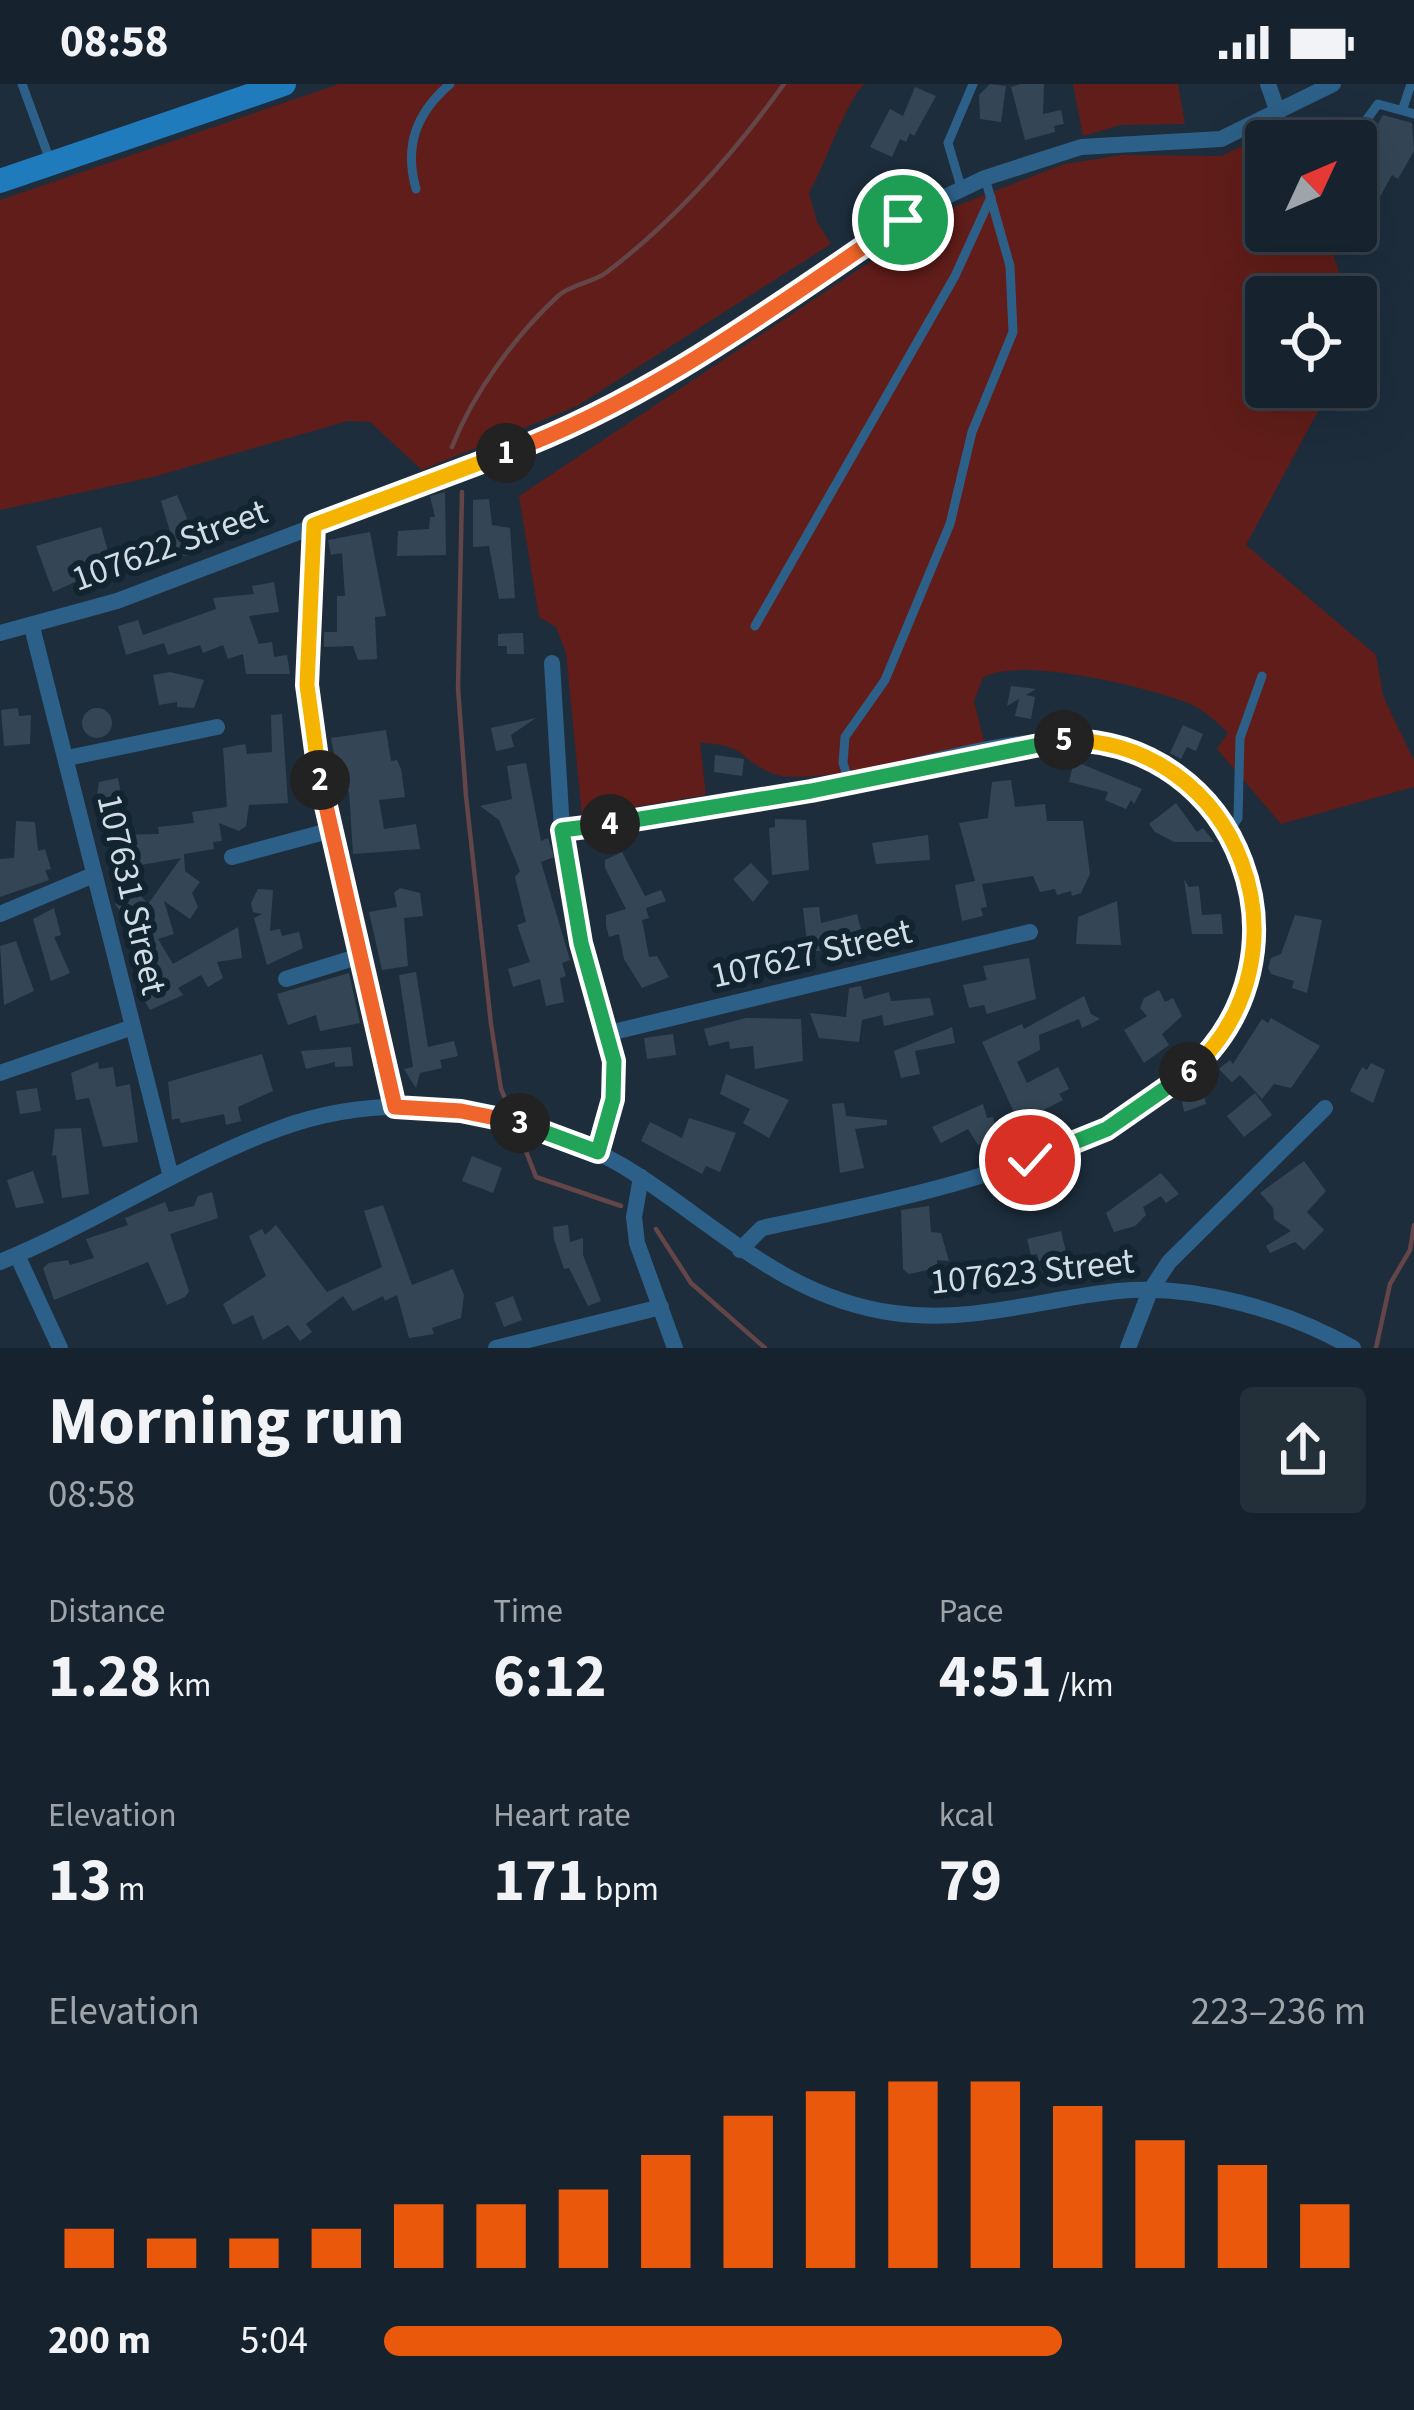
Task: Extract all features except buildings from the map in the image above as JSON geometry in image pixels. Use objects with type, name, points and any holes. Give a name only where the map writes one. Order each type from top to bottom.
[{"type":"main road","points":[[0,181],[284,84]]},
{"type":"street","points":[[1268,84],[1278,112]]},
{"type":"street","name":"107622 Street","points":[[0,633],[32,627],[565,431],[664,382],[961,187],[1106,142],[1221,139],[1334,84]]},
{"type":"street","points":[[314,525],[309,714],[395,1107]]},
{"type":"street","name":"107631 Street","points":[[32,627],[68,758],[91,876],[171,1177]]},
{"type":"street","points":[[552,663],[562,830],[581,943],[614,1061],[613,1099],[598,1152]]},
{"type":"street","points":[[68,758],[217,728]]},
{"type":"street","points":[[562,830],[849,782],[1024,745],[1090,741],[1128,750],[1178,780],[1229,832],[1251,885],[1255,934],[1250,975],[1224,1033],[1190,1071],[1107,1129],[1015,1168],[762,1228],[740,1250]]},
{"type":"street","points":[[232,856],[332,830]]},
{"type":"street","points":[[0,914],[91,876]]},
{"type":"street","name":"107627 Street","points":[[605,1034],[1030,932]]},
{"type":"street","points":[[286,979],[359,956]]},
{"type":"street","points":[[0,1073],[130,1028]]},
{"type":"street","name":"107623 Street","points":[[8,1258],[171,1177],[300,1121],[395,1107],[461,1111],[523,1124],[598,1152],[802,1288],[895,1313],[980,1314],[1150,1291],[1248,1306],[1353,1348]]},
{"type":"street","points":[[1128,1348],[1150,1291],[1184,1245],[1325,1108]]},
{"type":"street","points":[[641,1177],[637,1243],[675,1348]]},
{"type":"street","points":[[8,1258],[60,1348]]},
{"type":"street","points":[[496,1348],[661,1307]]},
{"type":"lane","points":[[22,84],[52,164]]},
{"type":"lane","points":[[416,189],[410,155],[416,127],[450,84]]},
{"type":"lane","points":[[961,187],[949,143],[973,84]]},
{"type":"lane","points":[[1403,108],[1411,84]]},
{"type":"lane","points":[[1365,120],[1375,105],[1414,114]]},
{"type":"lane","points":[[849,782],[843,763],[845,736],[885,680],[950,524],[972,432],[1013,332],[1010,266],[985,178]]},
{"type":"lane","points":[[755,626],[955,276],[991,196]]},
{"type":"lane","points":[[1229,832],[1238,818],[1240,738],[1262,676]]},
{"type":"shaded area","points":[[339,84],[865,84],[851,103],[809,193],[817,222],[831,244],[577,406],[422,470],[370,422],[348,421],[153,477],[0,510],[0,200]]},
{"type":"shaded area","points":[[1073,84],[1178,84],[1185,124],[1121,125],[1083,136]]},
{"type":"shaded area","points":[[1245,145],[1245,252],[1333,252],[1340,276],[1245,276],[1245,408],[1320,408],[1246,545],[1376,655],[1383,696],[1414,761],[1414,787],[1281,824],[1217,749],[1228,733],[1190,704],[1117,683],[1024,670],[983,678],[974,701],[985,745],[845,772],[791,777],[762,769],[727,747],[700,743],[706,795],[582,816],[566,653],[556,627],[539,617],[519,496],[951,208],[1064,164],[1122,155],[1221,156]]},
{"type":"waterway","points":[[452,447],[483,386],[526,329],[563,292],[601,276],[656,231],[724,160],[784,84]]},
{"type":"waterway","points":[[462,492],[458,688],[466,796],[491,1024],[501,1089],[513,1117]]},
{"type":"waterway","points":[[517,1128],[536,1177],[621,1206]]},
{"type":"waterway","points":[[1376,1348],[1390,1284],[1410,1250],[1414,1225]]},
{"type":"waterway","points":[[656,1229],[691,1283],[765,1348]]},
{"type":"route","points":[[903,220],[664,382],[565,431],[314,525],[309,714],[321,786],[395,1107],[486,1114],[598,1152],[613,1099],[614,1061],[581,943],[562,830],[811,791],[1048,741],[1111,745],[1150,762],[1198,796],[1225,825],[1241,852],[1255,915],[1250,975],[1224,1033],[1190,1071],[1107,1129],[1030,1160]]}]
